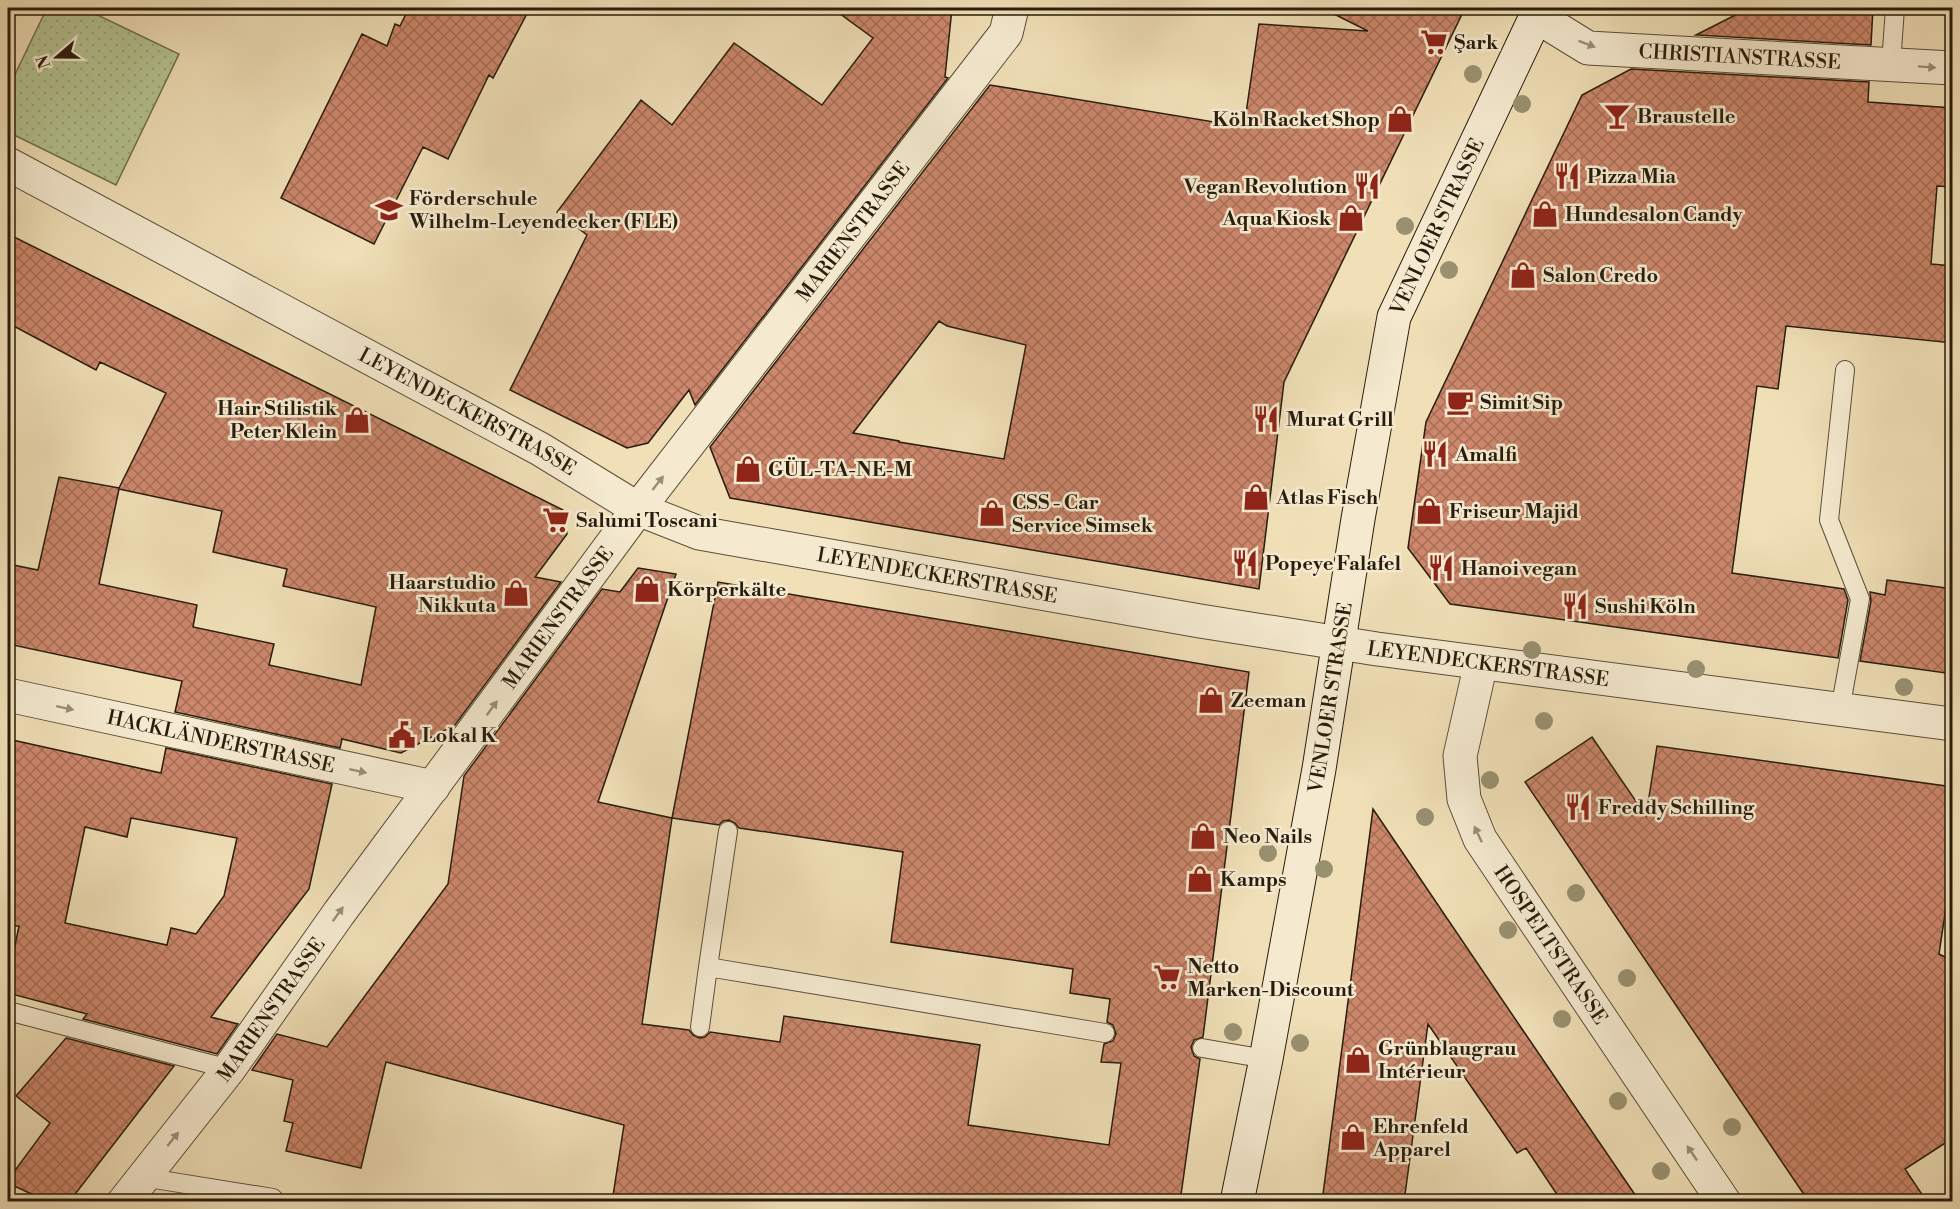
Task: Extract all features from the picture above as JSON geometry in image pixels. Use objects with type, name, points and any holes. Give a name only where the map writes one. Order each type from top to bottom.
[{"type":"street","name":"MARIENSTRASSE","points":[[133,1189],[229,1069],[339,913],[638,509],[1006,33],[1012,8]]},
{"type":"street","name":"CHRISTIANSTRASSE","points":[[1538,12],[1588,48],[1953,68]]},
{"type":"street","name":"VENLOER STRASSE","points":[[1237,1202],[1266,1059],[1317,780],[1338,642],[1394,317],[1538,12]]},
{"type":"street","name":"LEYENDECKERSTRASSE","points":[[8,164],[540,449],[638,509],[699,534],[1262,631],[1481,663],[1953,724]]},
{"type":"street","name":"HOSPELTSTRASSE","points":[[1481,663],[1460,756],[1464,799],[1480,839],[1724,1202]]},
{"type":"street","name":"HACKLÄNDERSTRASSE","points":[[8,695],[433,787]]},
{"type":"lane","points":[[1892,64],[1895,8]]},
{"type":"lane","points":[[1839,710],[1860,599],[1829,520],[1845,369]]},
{"type":"lane","points":[[700,1027],[728,831]]},
{"type":"lane","points":[[708,967],[1106,1033]]},
{"type":"lane","points":[[8,1011],[229,1069]]},
{"type":"lane","points":[[1202,1048],[1266,1059]]},
{"type":"lane","points":[[133,1189],[273,1197]]},
{"type":"green space","points":[[47,8],[83,8],[179,54],[116,185],[8,132],[8,89]]},
{"type":"building","points":[[409,8],[530,8],[493,78],[489,75],[448,159],[423,147],[374,244],[281,198],[362,34],[387,46],[395,24],[400,26]]},
{"type":"building","points":[[832,8],[952,8],[945,77],[948,78],[695,405],[689,390],[648,443],[627,448],[510,390],[587,235],[557,212],[641,100],[672,125],[734,43],[822,105],[873,38]]},
{"type":"building","points":[[1322,8],[1465,8],[1284,382],[1259,589],[730,498],[710,447],[990,85],[1244,127],[1259,24],[1368,31]],"holes":[[[939,321],[947,326],[1026,345],[1004,459],[853,433]]]},
{"type":"building","points":[[1749,8],[1873,8],[1871,45],[1696,35]]},
{"type":"building","points":[[1631,69],[1869,82],[1868,102],[1953,108],[1953,187],[1937,186],[1931,264],[1953,266],[1953,343],[1786,326],[1778,389],[1757,386],[1732,573],[1844,589],[1848,600],[1838,658],[1450,604],[1408,548],[1426,422],[1582,95]]},
{"type":"building","points":[[8,234],[563,510],[567,534],[535,577],[561,582],[455,725],[401,753],[342,739],[340,748],[175,712],[182,681],[8,644],[8,564],[38,570],[59,477],[119,488],[166,393],[100,362],[96,370],[8,323]],"holes":[[[119,489],[222,511],[213,552],[287,569],[283,586],[376,607],[361,685],[269,665],[274,644],[193,627],[197,605],[99,584]]]},
{"type":"building","points":[[638,568],[676,574],[598,802],[672,818],[718,582],[1249,672],[1203,1037],[1194,1040],[1191,1047],[1194,1056],[1200,1059],[1180,1202],[934,1202],[896,1196],[896,1202],[612,1202],[624,1125],[386,1062],[361,1168],[286,1151],[293,1123],[284,1121],[293,1080],[252,1070],[277,1034],[327,1047],[448,884],[464,776],[602,589],[620,592]],"holes":[[[672,818],[719,825],[729,820],[739,828],[903,852],[891,942],[1073,969],[1070,993],[1110,999],[1107,1022],[1113,1025],[1116,1034],[1113,1041],[1104,1044],[1101,1062],[1121,1063],[1109,1145],[968,1125],[980,1045],[784,1016],[780,1042],[710,1032],[705,1037],[699,1038],[689,1030],[642,1024]]]},
{"type":"building","points":[[1887,580],[1953,589],[1953,674],[1860,661],[1871,601],[1870,592],[1885,595]]},
{"type":"building","points":[[1592,737],[1646,816],[1657,746],[1953,787],[1953,860],[1939,954],[1953,961],[1953,1138],[1905,1169],[1927,1202],[1809,1202],[1525,782]]},
{"type":"building","points":[[8,739],[161,773],[166,748],[332,784],[309,889],[211,1017],[238,1024],[217,1054],[83,1019],[87,1014],[8,993],[8,979],[19,926],[8,926]],"holes":[[[131,818],[237,838],[224,896],[196,934],[171,928],[167,945],[65,923],[85,827],[127,837]]]},
{"type":"building","points":[[1373,809],[1640,1202],[1562,1202],[1526,1148],[1517,1153],[1428,1024],[1404,1202],[1322,1202]]},
{"type":"building","points":[[66,1038],[174,1066],[69,1202],[48,1202],[8,1183],[50,1123],[16,1096]]},
{"type":"place","name":"Şark","points":[[1434,42]]},
{"type":"place","name":"Braustelle","points":[[1617,116]]},
{"type":"place","name":"Köln Racket Shop","points":[[1400,119]]},
{"type":"place","name":"Pizza Mia","points":[[1567,176]]},
{"type":"place","name":"Vegan Revolution","points":[[1367,186]]},
{"type":"place","name":"Förderschule Wilhelm-Leyendecker (FLE)","points":[[389,210]]},
{"type":"place","name":"Hundesalon Candy","points":[[1545,214]]},
{"type":"place","name":"Aqua Kiosk","points":[[1351,218]]},
{"type":"place","name":"Salon Credo","points":[[1523,275]]},
{"type":"place","name":"Simit Sip","points":[[1460,402]]},
{"type":"place","name":"Murat Grill","points":[[1266,419]]},
{"type":"place","name":"Hair Stilistik Peter Klein","points":[[357,420]]},
{"type":"place","name":"Amalfi","points":[[1435,454]]},
{"type":"place","name":"GÜL-TA-NE-M","points":[[748,469]]},
{"type":"place","name":"Atlas Fisch","points":[[1256,497]]},
{"type":"place","name":"Friseur Majid","points":[[1429,511]]},
{"type":"place","name":"CSS - Car Service Simsek","points":[[992,513]]},
{"type":"place","name":"Salumi Toscani","points":[[556,520]]},
{"type":"place","name":"Popeye Falafel","points":[[1245,563]]},
{"type":"place","name":"Hanoi vegan","points":[[1441,568]]},
{"type":"place","name":"Körperkälte","points":[[647,589]]},
{"type":"place","name":"Haarstudio Nikkuta","points":[[516,593]]},
{"type":"place","name":"Sushi Köln","points":[[1575,606]]},
{"type":"place","name":"Zeeman","points":[[1211,700]]},
{"type":"place","name":"Lokal K","points":[[402,735]]},
{"type":"place","name":"Freddy Schilling","points":[[1578,807]]},
{"type":"place","name":"Neo Nails","points":[[1203,836]]},
{"type":"place","name":"Kamps","points":[[1200,879]]},
{"type":"place","name":"Netto Marken-Discount","points":[[1167,977]]},
{"type":"place","name":"Grünblaugrau Intérieur","points":[[1358,1060]]},
{"type":"place","name":"Ehrenfeld Apparel","points":[[1353,1137]]}]
